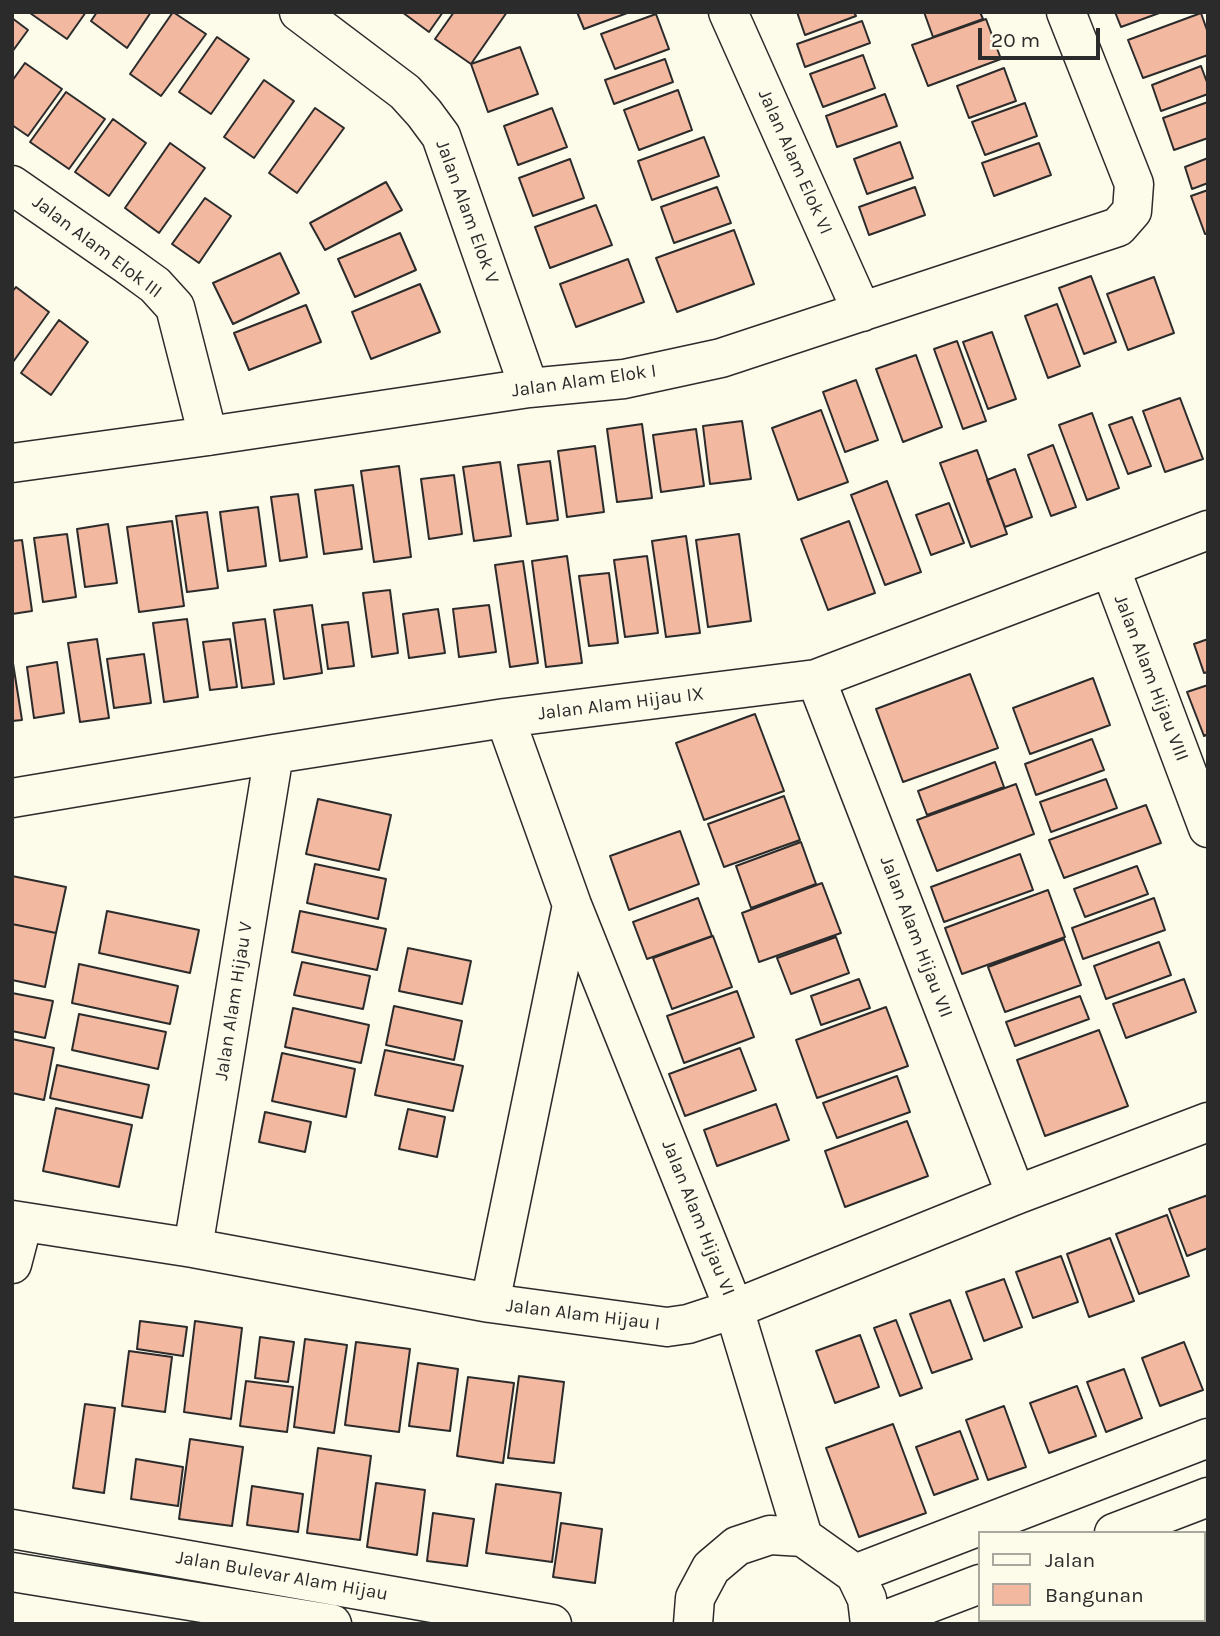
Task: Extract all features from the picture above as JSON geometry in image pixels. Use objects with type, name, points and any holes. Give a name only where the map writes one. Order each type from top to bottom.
[{"type":"street","name":"Jalan Alam Elok V","points":[[299,12],[405,92],[425,113],[441,136],[529,388]]},
{"type":"street","name":"Jalan Alam Elok VI","points":[[729,12],[862,312]]},
{"type":"street","name":"Jalan Alam Elok I","points":[[12,463],[529,388],[624,379],[721,358],[1118,227],[1132,211],[1134,184],[1066,12]]},
{"type":"street","name":"Jalan Alam Elok III","points":[[12,185],[155,285],[175,307],[208,436]]},
{"type":"street","name":"Jalan Alam Hijau IX","points":[[12,798],[505,718],[816,679],[1208,530]]},
{"type":"street","name":"Jalan Alam Hijau VIII","points":[[1110,567],[1208,828]]},
{"type":"street","name":"Jalan Alam Hijau VII","points":[[816,679],[1016,1195]]},
{"type":"street","name":"Jalan Alam Hijau VI","points":[[505,718],[572,905],[734,1309],[803,1537]]},
{"type":"street","name":"Jalan Alam Hijau V","points":[[193,1248],[274,754]]},
{"type":"street","points":[[490,1303],[572,905]]},
{"type":"street","name":"Jalan Alam Hijau I","points":[[17,1221],[193,1248],[490,1303],[667,1327],[688,1324],[734,1309],[1016,1195],[1208,1122]]},
{"type":"street","points":[[12,1264],[17,1221]]},
{"type":"street","points":[[855,1574],[1208,1437]]},
{"type":"street","points":[[1119,1531],[1208,1497]]},
{"type":"street","name":"Jalan Bulevar Alam Hijau","points":[[12,1529],[552,1624]]},
{"type":"street","points":[[693,1624],[695,1598],[711,1568],[737,1546],[769,1535],[803,1537],[855,1574],[867,1599],[872,1624],[978,1585]]},
{"type":"street","name":"Jalan Bulevar Alam Hijau","points":[[12,1572],[332,1624]]},
{"type":"building","points":[[30,12],[86,12],[67,39]]},
{"type":"building","points":[[97,12],[151,12],[127,48],[91,21]]},
{"type":"building","points":[[173,12],[206,34],[161,96],[130,74]]},
{"type":"building","points":[[402,12],[443,12],[429,32]]},
{"type":"building","points":[[454,12],[507,12],[471,64],[435,39]]},
{"type":"building","points":[[577,12],[630,12],[584,29]]},
{"type":"building","points":[[797,12],[854,12],[856,16],[805,35]]},
{"type":"building","points":[[924,12],[980,12],[983,19],[933,37]]},
{"type":"building","points":[[1115,12],[1162,12],[1121,27]]},
{"type":"building","points":[[1201,13],[1208,33],[1208,55],[1143,78],[1128,40]]},
{"type":"building","points":[[656,14],[669,49],[615,69],[601,34]]},
{"type":"building","points":[[12,18],[28,30],[12,52]]},
{"type":"building","points":[[986,19],[1001,59],[928,86],[912,45]]},
{"type":"building","points":[[862,21],[870,43],[805,67],[797,44]]},
{"type":"building","points":[[217,37],[249,59],[211,114],[179,92]]},
{"type":"building","points":[[520,47],[538,94],[488,112],[471,64]]},
{"type":"building","points":[[863,55],[875,88],[823,107],[810,74]]},
{"type":"building","points":[[665,59],[673,82],[614,104],[605,80]]},
{"type":"building","points":[[25,63],[62,89],[28,136],[12,125],[12,81]]},
{"type":"building","points":[[1201,66],[1208,85],[1208,94],[1161,111],[1152,85]]},
{"type":"building","points":[[1004,68],[1016,101],[969,118],[957,86]]},
{"type":"building","points":[[264,80],[294,101],[254,158],[224,137]]},
{"type":"building","points":[[678,90],[692,130],[639,150],[624,110]]},
{"type":"building","points":[[66,92],[105,119],[69,169],[30,142]]},
{"type":"building","points":[[885,94],[897,126],[837,147],[826,116]]},
{"type":"building","points":[[1208,102],[1208,138],[1174,150],[1163,118]]},
{"type":"building","points":[[1025,103],[1037,136],[985,155],[972,122]]},
{"type":"building","points":[[315,108],[344,128],[297,193],[269,173]]},
{"type":"building","points":[[552,108],[567,147],[518,165],[504,126]]},
{"type":"building","points":[[113,119],[146,143],[109,196],[75,172]]},
{"type":"building","points":[[704,137],[719,176],[652,200],[638,161]]},
{"type":"building","points":[[900,142],[913,178],[867,194],[854,159]]},
{"type":"building","points":[[170,143],[205,168],[159,233],[125,208]]},
{"type":"building","points":[[1039,143],[1051,175],[994,196],[982,163]]},
{"type":"building","points":[[1208,158],[1208,183],[1192,189],[1185,167]]},
{"type":"building","points":[[570,159],[584,198],[533,216],[519,178]]},
{"type":"building","points":[[386,182],[402,210],[325,250],[310,223]]},
{"type":"building","points":[[717,187],[731,223],[674,243],[661,207]]},
{"type":"building","points":[[915,187],[925,215],[869,235],[859,207]]},
{"type":"building","points":[[1208,190],[1208,233],[1205,234],[1191,196]]},
{"type":"building","points":[[205,198],[231,216],[199,263],[172,244]]},
{"type":"building","points":[[596,205],[612,245],[550,268],[535,227]]},
{"type":"building","points":[[734,230],[754,284],[677,312],[656,258]]},
{"type":"building","points":[[400,233],[416,270],[355,297],[338,259]]},
{"type":"building","points":[[280,253],[299,293],[233,324],[213,283]]},
{"type":"building","points":[[628,259],[644,302],[576,327],[560,284]]},
{"type":"building","points":[[1091,276],[1116,342],[1084,354],[1059,288]]},
{"type":"building","points":[[1154,277],[1174,333],[1128,350],[1107,294]]},
{"type":"building","points":[[420,284],[440,332],[371,359],[352,312]]},
{"type":"building","points":[[16,287],[49,312],[13,362],[12,292]]},
{"type":"building","points":[[1057,304],[1080,366],[1048,378],[1025,316]]},
{"type":"building","points":[[306,305],[321,342],[249,370],[234,333]]},
{"type":"building","points":[[59,320],[88,342],[51,395],[21,373]]},
{"type":"building","points":[[992,332],[1016,399],[988,409],[963,342]]},
{"type":"building","points":[[957,341],[986,421],[963,429],[934,349]]},
{"type":"building","points":[[916,355],[942,427],[903,442],[876,369]]},
{"type":"building","points":[[856,380],[878,440],[845,452],[823,392]]},
{"type":"building","points":[[1180,398],[1203,459],[1165,472],[1143,411]]},
{"type":"building","points":[[821,410],[848,482],[798,500],[772,428]]},
{"type":"building","points":[[1092,413],[1119,488],[1087,500],[1059,425]]},
{"type":"building","points":[[1132,417],[1151,466],[1128,474],[1109,425]]},
{"type":"building","points":[[742,421],[751,479],[710,484],[703,426]]},
{"type":"building","points":[[642,424],[652,498],[617,502],[607,429]]},
{"type":"building","points":[[696,429],[704,486],[661,492],[653,435]]},
{"type":"building","points":[[1053,445],[1076,507],[1051,516],[1028,455]]},
{"type":"building","points":[[595,446],[604,512],[567,517],[558,451]]},
{"type":"building","points":[[977,450],[1007,534],[971,547],[940,463]]},
{"type":"building","points":[[550,461],[558,520],[527,524],[518,465]]},
{"type":"building","points":[[500,462],[511,536],[474,541],[463,467]]},
{"type":"building","points":[[399,466],[411,557],[374,562],[361,471]]},
{"type":"building","points":[[1015,469],[1032,517],[1005,527],[987,480]]},
{"type":"building","points":[[454,475],[462,534],[429,539],[421,479]]},
{"type":"building","points":[[887,481],[921,572],[885,585],[851,495]]},
{"type":"building","points":[[353,485],[362,549],[324,554],[315,490]]},
{"type":"building","points":[[298,494],[307,557],[280,561],[271,497]]},
{"type":"building","points":[[949,503],[964,543],[931,555],[916,515]]},
{"type":"building","points":[[258,507],[266,566],[228,571],[220,512]]},
{"type":"building","points":[[207,512],[218,588],[187,592],[176,516]]},
{"type":"building","points":[[172,521],[184,606],[139,612],[127,527]]},
{"type":"building","points":[[849,521],[875,593],[828,610],[801,539]]},
{"type":"building","points":[[108,524],[117,583],[85,587],[77,529]]},
{"type":"building","points":[[67,534],[76,597],[43,602],[34,538]]},
{"type":"building","points":[[739,534],[751,621],[708,627],[696,540]]},
{"type":"building","points":[[686,536],[700,633],[666,637],[652,541]]},
{"type":"building","points":[[22,540],[32,611],[12,614],[12,541]]},
{"type":"building","points":[[567,556],[582,663],[546,667],[532,561]]},
{"type":"building","points":[[647,556],[658,633],[625,637],[614,560]]},
{"type":"building","points":[[523,561],[538,663],[510,667],[495,565]]},
{"type":"building","points":[[609,573],[618,643],[589,646],[579,576]]},
{"type":"building","points":[[390,590],[398,653],[372,657],[363,593]]},
{"type":"building","points":[[312,605],[322,673],[284,679],[274,610]]},
{"type":"building","points":[[489,605],[496,652],[459,657],[453,609]]},
{"type":"building","points":[[438,609],[445,653],[409,658],[403,614]]},
{"type":"building","points":[[187,619],[198,697],[164,702],[153,623]]},
{"type":"building","points":[[265,619],[274,684],[242,688],[233,623]]},
{"type":"building","points":[[348,622],[354,666],[328,669],[322,625]]},
{"type":"building","points":[[97,639],[109,718],[80,722],[68,643]]},
{"type":"building","points":[[230,639],[237,687],[210,690],[203,642]]},
{"type":"building","points":[[1208,639],[1208,672],[1204,673],[1194,644]]},
{"type":"building","points":[[144,654],[151,703],[114,708],[107,659]]},
{"type":"building","points":[[12,657],[22,720],[12,721]]},
{"type":"building","points":[[57,662],[64,713],[34,718],[27,667]]},
{"type":"building","points":[[970,674],[998,748],[903,782],[876,709]]},
{"type":"building","points":[[1093,678],[1110,725],[1030,754],[1013,708]]},
{"type":"building","points":[[1208,685],[1208,734],[1204,736],[1187,692]]},
{"type":"building","points":[[755,714],[784,791],[704,820],[676,743]]},
{"type":"building","points":[[1092,739],[1104,770],[1036,795],[1025,764]]},
{"type":"building","points":[[995,762],[1004,787],[927,815],[918,791]]},
{"type":"building","points":[[1106,779],[1117,808],[1051,832],[1040,802]]},
{"type":"building","points":[[1016,784],[1034,834],[937,871],[917,820]]},
{"type":"building","points":[[784,796],[800,840],[724,867],[708,824]]},
{"type":"building","points":[[318,799],[391,815],[379,870],[306,854]]},
{"type":"building","points":[[1146,805],[1161,843],[1064,878],[1049,840]]},
{"type":"building","points":[[680,831],[699,884],[629,910],[610,856]]},
{"type":"building","points":[[801,842],[816,884],[751,908],[736,866]]},
{"type":"building","points":[[1020,854],[1033,890],[944,922],[931,887]]},
{"type":"building","points":[[315,864],[386,879],[378,919],[307,903]]},
{"type":"building","points":[[1137,866],[1148,894],[1085,917],[1074,889]]},
{"type":"building","points":[[12,876],[66,887],[56,933],[12,924]]},
{"type":"building","points":[[822,883],[841,933],[759,962],[742,913]]},
{"type":"building","points":[[1048,890],[1065,937],[962,974],[945,928]]},
{"type":"building","points":[[698,898],[712,936],[647,959],[633,922]]},
{"type":"building","points":[[1154,898],[1165,930],[1083,959],[1072,928]]},
{"type":"building","points":[[107,911],[199,930],[190,973],[99,953]]},
{"type":"building","points":[[300,911],[386,929],[377,970],[292,952]]},
{"type":"building","points":[[12,924],[56,933],[45,987],[12,980]]},
{"type":"building","points":[[713,936],[732,987],[672,1009],[653,958]]},
{"type":"building","points":[[836,937],[849,973],[791,994],[777,958]]},
{"type":"building","points":[[1064,939],[1081,985],[1005,1012],[988,967]]},
{"type":"building","points":[[1159,942],[1171,975],[1106,999],[1094,966]]},
{"type":"building","points":[[408,948],[471,961],[462,1004],[399,991]]},
{"type":"building","points":[[302,962],[370,976],[363,1009],[294,995]]},
{"type":"building","points":[[79,964],[178,986],[170,1024],[72,1003]]},
{"type":"building","points":[[859,979],[870,1008],[821,1025],[811,996]]},
{"type":"building","points":[[1184,979],[1196,1012],[1126,1038],[1113,1004]]},
{"type":"building","points":[[737,991],[754,1037],[684,1063],[667,1016]]},
{"type":"building","points":[[12,993],[53,1001],[45,1038],[12,1031]]},
{"type":"building","points":[[1080,996],[1089,1019],[1015,1046],[1006,1022]]},
{"type":"building","points":[[394,1006],[462,1021],[454,1060],[386,1045]]},
{"type":"building","points":[[886,1007],[908,1066],[817,1098],[796,1040]]},
{"type":"building","points":[[293,1008],[369,1025],[361,1063],[285,1047]]},
{"type":"building","points":[[79,1014],[166,1032],[158,1069],[72,1050]]},
{"type":"building","points":[[1099,1030],[1128,1106],[1045,1136],[1017,1060]]},
{"type":"building","points":[[12,1039],[54,1048],[44,1100],[12,1093]]},
{"type":"building","points":[[740,1048],[756,1090],[685,1116],[669,1074]]},
{"type":"building","points":[[385,1050],[463,1066],[453,1111],[375,1095]]},
{"type":"building","points":[[282,1053],[355,1069],[346,1117],[272,1101]]},
{"type":"building","points":[[57,1065],[149,1085],[142,1118],[50,1098]]},
{"type":"building","points":[[897,1076],[910,1112],[837,1138],[823,1103]]},
{"type":"building","points":[[776,1104],[789,1140],[717,1166],[704,1130]]},
{"type":"building","points":[[56,1108],[132,1125],[119,1187],[43,1171]]},
{"type":"building","points":[[408,1109],[445,1117],[437,1157],[399,1149]]},
{"type":"building","points":[[265,1112],[311,1122],[305,1152],[259,1142]]},
{"type":"building","points":[[907,1121],[928,1176],[845,1207],[825,1151]]},
{"type":"building","points":[[1208,1195],[1208,1248],[1187,1256],[1169,1209]]},
{"type":"building","points":[[1167,1215],[1189,1276],[1139,1294],[1116,1234]]},
{"type":"building","points":[[1110,1238],[1134,1301],[1089,1317],[1067,1254]]},
{"type":"building","points":[[1061,1256],[1078,1302],[1033,1318],[1016,1272]]},
{"type":"building","points":[[1004,1279],[1022,1327],[984,1341],[966,1292]]},
{"type":"building","points":[[950,1300],[972,1359],[932,1373],[910,1314]]},
{"type":"building","points":[[896,1320],[922,1388],[900,1396],[874,1328]]},
{"type":"building","points":[[140,1321],[187,1327],[183,1356],[137,1349]]},
{"type":"building","points":[[195,1321],[242,1328],[231,1419],[184,1412]]},
{"type":"building","points":[[860,1335],[879,1387],[835,1403],[816,1351]]},
{"type":"building","points":[[260,1337],[294,1342],[288,1382],[255,1378]]},
{"type":"building","points":[[305,1339],[347,1345],[334,1433],[294,1427]]},
{"type":"building","points":[[356,1342],[410,1349],[399,1432],[345,1425]]},
{"type":"building","points":[[1184,1342],[1203,1390],[1160,1406],[1142,1358]]},
{"type":"building","points":[[129,1351],[172,1357],[165,1412],[122,1406]]},
{"type":"building","points":[[418,1363],[458,1369],[450,1431],[409,1426]]},
{"type":"building","points":[[1124,1369],[1142,1418],[1106,1432],[1087,1382]]},
{"type":"building","points":[[519,1376],[564,1382],[554,1463],[508,1458]]},
{"type":"building","points":[[468,1377],[514,1383],[503,1463],[457,1456]]},
{"type":"building","points":[[246,1381],[293,1387],[287,1432],[240,1426]]},
{"type":"building","points":[[1077,1386],[1096,1436],[1049,1453],[1030,1403]]},
{"type":"building","points":[[85,1404],[115,1408],[104,1493],[73,1488]]},
{"type":"building","points":[[1004,1406],[1026,1467],[988,1480],[966,1420]]},
{"type":"building","points":[[893,1424],[926,1513],[859,1537],[826,1448]]},
{"type":"building","points":[[960,1431],[978,1479],[934,1495],[916,1447]]},
{"type":"building","points":[[190,1439],[243,1447],[232,1526],[179,1519]]},
{"type":"building","points":[[318,1448],[371,1456],[360,1540],[307,1533]]},
{"type":"building","points":[[136,1459],[183,1467],[178,1506],[131,1499]]},
{"type":"building","points":[[376,1483],[425,1490],[417,1555],[367,1547]]},
{"type":"building","points":[[496,1484],[561,1493],[552,1562],[486,1553]]},
{"type":"building","points":[[252,1486],[303,1494],[298,1532],[247,1525]]},
{"type":"building","points":[[433,1513],[474,1519],[467,1566],[427,1561]]},
{"type":"building","points":[[561,1523],[602,1529],[595,1583],[553,1577]]},
{"type":"building","points":[[1206,1578],[1208,1624],[1178,1624],[1206,1622]]},
{"type":"building","points":[[1052,1622],[1091,1624],[1053,1624]]},
{"type":"building","points":[[1104,1622],[1161,1624],[1104,1624]]}]
